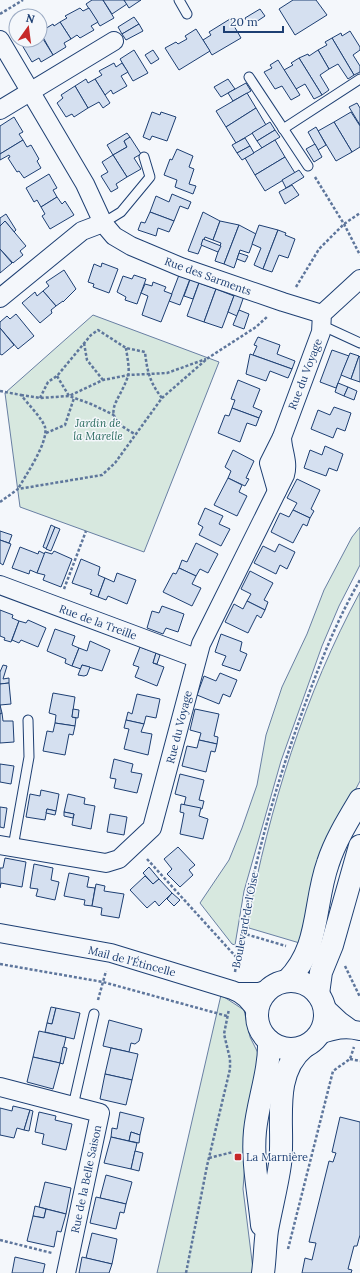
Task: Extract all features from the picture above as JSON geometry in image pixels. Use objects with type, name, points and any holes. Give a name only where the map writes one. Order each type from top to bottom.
[{"type":"main road","points":[[312,1041],[289,1049],[275,1045],[268,1041],[260,1028],[257,1014],[261,1000],[299,969],[308,952],[314,931],[321,890],[328,862],[341,832],[360,800]]},
{"type":"main road","points":[[264,1267],[267,1232],[280,1162],[280,1111],[284,1087],[291,1065],[312,1041],[325,1020],[321,1000],[321,972],[332,945],[360,846]]},
{"type":"main road","points":[[278,985],[308,985],[321,1000]]},
{"type":"main road","points":[[264,1267],[254,1147],[256,1119],[268,1058],[268,1041]]},
{"type":"street","name":"Rue des Sarments","points":[[0,40],[32,91],[85,184],[103,223],[114,236],[131,246],[181,266],[283,302],[322,320]]},
{"type":"street","points":[[0,110],[114,41]]},
{"type":"street","points":[[0,298],[82,231],[103,223]]},
{"type":"street","points":[[322,320],[360,279]]},
{"type":"street","name":"Rue du Voyage","points":[[6,846],[106,863],[119,859],[152,828],[196,658],[211,621],[287,469],[282,437],[321,332],[322,320]]},
{"type":"street","name":"Rue de la Treille","points":[[0,585],[196,658]]},
{"type":"street","name":"Mail de l'Étincelle","points":[[0,933],[111,953],[235,991],[259,992],[278,985]]},
{"type":"street","name":"Mail de l'Étincelle","points":[[235,991],[251,1003],[257,1014]]},
{"type":"street","points":[[321,1000],[340,1021],[356,1030]]},
{"type":"street","points":[[312,1041],[337,1029],[356,1030]]},
{"type":"street","name":"Rue de la Belle Saison","points":[[0,1088],[100,1113],[67,1265]]},
{"type":"lane","points":[[178,0],[187,14]]},
{"type":"lane","points":[[249,77],[308,166]]},
{"type":"lane","points":[[283,129],[360,79]]},
{"type":"lane","points":[[103,223],[121,212],[150,177],[144,157]]},
{"type":"lane","name":"Rue des Sarments","points":[[322,320],[360,343]]},
{"type":"lane","name":"Rue du Voyage","points":[[6,846],[29,757],[28,720]]},
{"type":"lane","points":[[73,1106],[94,1014]]},
{"type":"path","points":[[0,14],[23,0]]},
{"type":"path","points":[[308,166],[344,224],[360,255]]},
{"type":"path","points":[[18,489],[102,475],[115,463],[162,398],[208,358],[256,327],[283,302],[293,292],[319,249],[344,224],[360,213]]},
{"type":"path","points":[[40,398],[48,382],[57,376],[84,343],[98,330],[126,348],[145,352],[148,374],[153,386],[162,398]]},
{"type":"path","points":[[84,343],[87,360],[103,380]]},
{"type":"path","points":[[126,348],[129,375],[115,402],[114,416],[117,422],[135,434]]},
{"type":"path","points":[[0,391],[40,398],[68,396],[103,380],[129,375],[166,373],[208,358]]},
{"type":"path","points":[[57,376],[68,396],[91,404],[114,416]]},
{"type":"path","points":[[0,502],[18,489],[39,451],[46,433],[45,426],[21,395]]},
{"type":"path","points":[[46,433],[65,425],[74,398]]},
{"type":"path","points":[[58,607],[86,531]]},
{"type":"path","name":"Boulevard de l'Oise","points":[[186,1273],[209,1158],[230,1069],[230,1059],[224,1034],[227,1016],[235,991],[237,958],[250,884],[282,772],[299,720],[335,628],[360,580]]},
{"type":"path","points":[[134,845],[237,958]]},
{"type":"path","points":[[94,1014],[111,953]]},
{"type":"path","points":[[342,963],[360,996]]},
{"type":"path","points":[[0,964],[103,982],[227,1016]]},
{"type":"path","points":[[287,1250],[333,1071],[350,1059],[360,1062]]},
{"type":"path","points":[[209,1158],[239,1151]]},
{"type":"path","points":[[0,1240],[67,1265]]},
{"type":"green space","name":"Jardin de la Marelle","points":[[93,315],[219,362],[144,552],[20,507],[5,393]]},
{"type":"green space","points":[[360,527],[360,565],[339,606],[322,646],[281,761],[244,891],[235,945],[232,944],[200,903],[229,860],[257,785],[266,735],[282,687],[307,634],[324,590],[352,537]]},
{"type":"green space","points":[[360,592],[360,781],[340,819],[303,944],[249,928],[248,921],[267,836],[291,752],[322,671]]},
{"type":"green space","points":[[221,995],[244,1010],[250,1037],[260,1057],[249,1111],[243,1189],[253,1269],[252,1273],[157,1273]]},
{"type":"building","points":[[92,0],[103,0],[114,18],[100,26],[86,4]]},
{"type":"building","points":[[103,0],[124,0],[127,4],[112,14]]},
{"type":"building","points":[[124,0],[141,0],[129,8]]},
{"type":"building","points":[[293,0],[316,0],[327,15],[295,35],[279,9]]},
{"type":"building","points":[[80,8],[83,11],[89,8],[98,22],[91,26],[94,30],[80,38],[77,35],[71,39],[60,22],[67,18],[65,16]]},
{"type":"building","points":[[260,9],[265,16],[250,26],[245,18]]},
{"type":"building","points":[[134,17],[139,24],[122,34],[118,27]]},
{"type":"building","points":[[230,19],[241,38],[212,55],[203,40],[211,35],[209,32]]},
{"type":"building","points":[[60,22],[71,39],[64,43],[66,47],[53,55],[48,46],[48,27],[53,24],[54,26]]},
{"type":"building","points":[[139,24],[143,31],[126,40],[122,34]]},
{"type":"building","points":[[196,29],[210,51],[179,70],[165,48],[176,42],[178,44],[187,39],[185,36]]},
{"type":"building","points":[[350,31],[360,47],[360,50],[353,55],[360,66],[360,72],[354,75],[332,38],[341,33],[342,36]]},
{"type":"building","points":[[332,38],[354,75],[348,79],[338,64],[329,69],[318,50],[327,45],[325,42]]},
{"type":"building","points":[[48,47],[53,55],[41,62],[39,58],[32,62],[24,48]]},
{"type":"building","points":[[134,50],[148,73],[133,81],[120,59]]},
{"type":"building","points":[[153,50],[159,59],[151,64],[145,55]]},
{"type":"building","points":[[318,50],[329,69],[320,75],[329,90],[322,95],[299,58],[308,54],[309,56]]},
{"type":"building","points":[[299,58],[322,95],[314,99],[305,84],[296,89],[284,70],[293,65],[291,63]]},
{"type":"building","points":[[278,60],[300,95],[291,100],[282,86],[275,89],[264,72],[272,68],[270,65]]},
{"type":"building","points":[[114,63],[116,67],[122,63],[128,72],[121,76],[127,86],[113,94],[111,90],[105,95],[95,79],[102,75],[99,71]]},
{"type":"building","points":[[86,79],[88,83],[95,79],[110,103],[103,108],[99,102],[88,108],[75,86]]},
{"type":"building","points":[[228,79],[235,89],[221,97],[214,87]]},
{"type":"building","points":[[246,83],[251,91],[233,101],[228,93]]},
{"type":"building","points":[[75,86],[88,108],[74,117],[72,114],[66,117],[57,103],[63,98],[61,95]]},
{"type":"building","points":[[247,93],[256,108],[226,127],[216,111]]},
{"type":"building","points":[[357,103],[360,108],[360,125],[349,107]]},
{"type":"building","points":[[256,108],[266,125],[236,143],[226,127]]},
{"type":"building","points":[[152,112],[160,115],[161,112],[176,117],[167,141],[152,136],[150,140],[143,137]]},
{"type":"building","points":[[351,112],[360,126],[360,147],[352,152],[334,122]]},
{"type":"building","points":[[14,117],[23,132],[19,134],[23,140],[0,154],[0,126]]},
{"type":"building","points":[[270,122],[275,130],[257,141],[252,133]]},
{"type":"building","points":[[334,122],[352,152],[336,161],[318,131]]},
{"type":"building","points":[[316,127],[326,145],[318,150],[308,132]]},
{"type":"building","points":[[275,130],[280,137],[262,148],[257,141]]},
{"type":"building","points":[[127,133],[130,137],[124,141],[127,147],[113,155],[107,145]]},
{"type":"building","points":[[130,137],[141,154],[134,158],[141,169],[127,177],[113,155],[127,147],[124,141]]},
{"type":"building","points":[[245,138],[250,146],[237,153],[232,145]]},
{"type":"building","points":[[23,140],[27,147],[31,145],[39,159],[37,161],[41,168],[24,178],[19,171],[17,172],[8,158],[10,157],[9,155],[0,160],[0,154]]},
{"type":"building","points":[[275,140],[285,157],[255,175],[245,158]]},
{"type":"building","points":[[315,144],[322,157],[314,162],[306,149]]},
{"type":"building","points":[[250,146],[254,153],[242,160],[237,153]]},
{"type":"building","points":[[177,149],[193,156],[189,167],[194,169],[189,184],[196,186],[193,194],[175,187],[177,180],[164,175],[170,159],[172,160]]},
{"type":"building","points":[[113,155],[127,177],[116,184],[118,188],[111,192],[101,176],[108,172],[102,162]]},
{"type":"building","points":[[285,157],[295,173],[265,191],[255,175]]},
{"type":"building","points":[[299,170],[304,177],[286,188],[282,180]]},
{"type":"building","points":[[49,174],[57,188],[53,190],[57,197],[41,207],[37,200],[34,202],[26,188]]},
{"type":"building","points":[[292,185],[299,195],[285,204],[279,192]]},
{"type":"building","points":[[172,194],[191,202],[188,209],[180,206],[174,221],[150,212],[156,196],[169,202]]},
{"type":"building","points":[[57,197],[62,204],[65,201],[74,215],[50,229],[42,216],[45,214],[41,207]]},
{"type":"building","points":[[150,212],[174,221],[169,232],[158,228],[156,236],[138,230],[141,222],[145,223]]},
{"type":"building","points":[[203,212],[220,221],[213,240],[205,237],[198,254],[188,251]]},
{"type":"building","points":[[6,214],[16,230],[14,232],[5,221],[0,226],[0,218]]},
{"type":"building","points":[[5,221],[26,246],[20,251],[23,255],[13,263],[0,249],[0,226]]},
{"type":"building","points":[[220,221],[239,225],[224,264],[215,261],[221,243],[213,240]]},
{"type":"building","points":[[239,225],[256,234],[249,253],[240,250],[234,268],[224,264]]},
{"type":"building","points":[[259,225],[278,230],[263,269],[254,265],[261,248],[252,244]]},
{"type":"building","points":[[278,230],[295,239],[288,258],[279,255],[272,272],[263,269]]},
{"type":"building","points":[[203,239],[221,246],[218,252],[201,245]]},
{"type":"building","points":[[0,249],[12,263],[0,273]]},
{"type":"building","points":[[239,253],[248,256],[245,262],[237,259]]},
{"type":"building","points":[[102,263],[118,269],[109,293],[93,287],[94,284],[88,282],[94,264],[101,267]]},
{"type":"building","points":[[64,270],[76,289],[63,302],[56,306],[43,291],[49,286],[46,282]]},
{"type":"building","points":[[134,275],[146,279],[137,304],[125,300],[126,297],[117,292],[123,276],[132,279]]},
{"type":"building","points":[[179,275],[190,279],[180,305],[169,301]]},
{"type":"building","points":[[191,277],[200,280],[193,299],[184,296]]},
{"type":"building","points":[[153,282],[166,287],[164,291],[172,294],[161,322],[142,315],[148,296],[141,293],[145,284],[152,286]]},
{"type":"building","points":[[199,283],[216,289],[204,322],[187,316]]},
{"type":"building","points":[[216,289],[234,296],[222,328],[204,322]]},
{"type":"building","points":[[43,291],[56,306],[51,310],[52,313],[40,323],[22,303],[35,292],[37,296]]},
{"type":"building","points":[[235,293],[244,296],[237,316],[228,312]]},
{"type":"building","points":[[239,310],[249,314],[244,329],[233,325]]},
{"type":"building","points":[[16,314],[34,336],[18,349],[0,328],[0,322],[7,316],[10,319]]},
{"type":"building","points":[[0,328],[14,345],[2,355],[0,354]]},
{"type":"building","points":[[258,337],[280,345],[277,354],[295,361],[292,369],[253,355],[257,346],[254,345]]},
{"type":"building","points":[[332,350],[349,356],[336,388],[320,382]]},
{"type":"building","points":[[350,353],[359,356],[351,379],[341,375]]},
{"type":"building","points":[[250,354],[292,369],[288,378],[270,371],[266,381],[246,374]]},
{"type":"building","points":[[359,356],[360,357],[360,382],[351,379]]},
{"type":"building","points":[[238,380],[260,389],[253,407],[262,411],[259,418],[232,408],[235,400],[231,399]]},
{"type":"building","points":[[338,383],[348,387],[344,396],[335,392]]},
{"type":"building","points":[[348,387],[357,391],[354,400],[344,396]]},
{"type":"building","points":[[334,407],[351,413],[345,431],[337,428],[333,438],[311,429],[318,410],[330,415]]},
{"type":"building","points":[[232,408],[259,418],[256,426],[247,423],[240,442],[218,433],[225,415],[229,416]]},
{"type":"building","points":[[325,446],[343,454],[337,471],[329,468],[326,476],[304,468],[310,450],[322,455]]},
{"type":"building","points":[[233,450],[254,461],[246,478],[249,479],[245,486],[228,478],[231,471],[225,467]]},
{"type":"building","points":[[228,478],[242,485],[239,492],[247,496],[237,516],[214,505]]},
{"type":"building","points":[[297,479],[320,490],[311,509],[314,511],[310,518],[293,510],[297,503],[287,498]]},
{"type":"building","points":[[205,508],[223,516],[219,524],[230,529],[221,546],[199,535],[203,527],[198,524]]},
{"type":"building","points":[[293,510],[310,518],[307,526],[303,524],[293,543],[271,532],[280,513],[289,517]]},
{"type":"building","points":[[51,525],[55,527],[47,549],[43,547]]},
{"type":"building","points":[[55,527],[60,529],[51,551],[46,549]]},
{"type":"building","points":[[0,531],[12,535],[9,543],[0,540]]},
{"type":"building","points":[[0,540],[11,544],[3,565],[0,563]]},
{"type":"building","points":[[196,543],[218,554],[208,573],[200,569],[196,576],[179,568],[182,560],[187,562]]},
{"type":"building","points":[[279,544],[295,552],[287,569],[280,565],[276,574],[254,563],[263,546],[275,552]]},
{"type":"building","points":[[20,547],[38,554],[39,551],[45,554],[37,573],[30,570],[29,574],[12,568]]},
{"type":"building","points":[[54,551],[72,559],[61,587],[43,580],[45,575],[37,573],[45,552],[52,554]]},
{"type":"building","points":[[81,559],[100,567],[98,575],[105,578],[98,597],[90,594],[92,590],[72,583]]},
{"type":"building","points":[[179,568],[196,576],[192,584],[201,588],[192,606],[163,592],[173,573],[176,574]]},
{"type":"building","points":[[250,571],[273,583],[264,600],[268,602],[265,610],[247,601],[251,594],[241,589]]},
{"type":"building","points":[[117,573],[136,580],[127,604],[108,596],[106,600],[98,597],[105,578],[114,582]]},
{"type":"building","points":[[247,601],[265,610],[261,618],[257,615],[248,633],[225,622],[234,604],[243,609]]},
{"type":"building","points":[[162,606],[184,614],[178,632],[166,628],[163,634],[147,628],[152,611],[159,613]]},
{"type":"building","points":[[0,610],[13,615],[12,618],[19,621],[11,642],[4,640],[5,638],[0,636]]},
{"type":"building","points":[[28,620],[46,628],[38,647],[21,640],[19,643],[12,640],[19,621],[26,623]]},
{"type":"building","points":[[55,629],[75,636],[72,645],[79,648],[72,666],[65,663],[66,659],[47,651]]},
{"type":"building","points":[[221,634],[242,642],[240,651],[247,654],[240,671],[222,665],[226,656],[215,652]]},
{"type":"building","points":[[90,641],[110,650],[102,671],[82,665],[81,669],[72,666],[79,648],[87,651]]},
{"type":"building","points":[[140,647],[156,653],[153,663],[164,667],[157,686],[135,677],[139,667],[133,665]]},
{"type":"building","points":[[156,653],[160,655],[157,664],[153,663]]},
{"type":"building","points":[[3,665],[7,666],[3,679],[9,678],[9,683],[0,684],[0,672]]},
{"type":"building","points":[[82,665],[90,667],[87,675],[84,676],[78,675]]},
{"type":"building","points":[[220,673],[237,680],[230,697],[223,694],[219,704],[197,695],[204,676],[216,681]]},
{"type":"building","points":[[9,683],[11,704],[0,705],[0,684]]},
{"type":"building","points":[[53,693],[75,697],[72,717],[76,718],[75,726],[55,723],[56,715],[49,713]]},
{"type":"building","points":[[137,694],[160,699],[156,718],[146,716],[144,724],[126,720],[128,712],[132,714]]},
{"type":"building","points":[[73,709],[79,710],[78,718],[72,717]]},
{"type":"building","points":[[195,709],[219,714],[214,736],[218,737],[217,744],[199,740],[201,733],[190,730]]},
{"type":"building","points":[[2,713],[3,721],[13,721],[14,742],[0,743],[0,714]]},
{"type":"building","points":[[126,720],[144,724],[141,732],[152,734],[148,755],[124,749],[129,729],[124,728]]},
{"type":"building","points":[[55,723],[75,726],[73,735],[69,734],[65,755],[43,751],[47,731],[53,732]]},
{"type":"building","points":[[199,740],[217,744],[215,752],[211,751],[206,772],[182,766],[187,746],[197,748]]},
{"type":"building","points":[[114,759],[133,764],[131,772],[142,774],[137,793],[114,788],[116,779],[110,778]]},
{"type":"building","points":[[0,764],[14,766],[11,784],[0,782]]},
{"type":"building","points":[[180,774],[204,780],[199,800],[204,801],[202,809],[184,805],[186,797],[175,794]]},
{"type":"building","points":[[41,790],[59,794],[56,811],[47,809],[45,820],[26,817],[30,794],[40,796]]},
{"type":"building","points":[[68,794],[85,798],[84,804],[95,806],[91,829],[72,825],[74,814],[64,812]]},
{"type":"building","points":[[181,804],[201,808],[199,816],[208,819],[203,839],[180,834],[184,813],[180,812]]},
{"type":"building","points":[[0,807],[7,808],[4,828],[0,827]]},
{"type":"building","points":[[47,809],[56,811],[55,815],[46,813]]},
{"type":"building","points":[[64,812],[74,814],[73,818],[64,816]]},
{"type":"building","points":[[110,814],[127,817],[124,835],[107,832]]},
{"type":"building","points":[[178,847],[195,865],[189,870],[193,875],[180,887],[167,874],[172,869],[164,859]]},
{"type":"building","points":[[5,858],[26,862],[22,887],[1,883],[0,888],[0,868],[3,868]]},
{"type":"building","points":[[34,864],[53,868],[51,880],[59,882],[55,900],[36,896],[38,889],[30,888]]},
{"type":"building","points":[[149,867],[159,879],[153,884],[143,873]]},
{"type":"building","points":[[69,873],[89,877],[87,887],[95,888],[92,906],[84,905],[85,900],[64,896]]},
{"type":"building","points":[[145,876],[153,884],[159,879],[172,893],[159,906],[155,901],[147,908],[130,890]]},
{"type":"building","points":[[96,884],[105,886],[104,891],[124,894],[119,918],[101,915],[102,908],[92,906]]},
{"type":"building","points":[[172,893],[180,900],[174,906],[167,899]]},
{"type":"building","points":[[51,1007],[56,1008],[52,1024],[47,1023]]},
{"type":"building","points":[[56,1008],[80,1013],[74,1039],[45,1032],[47,1023],[52,1024]]},
{"type":"building","points":[[109,1020],[142,1029],[139,1041],[135,1044],[131,1043],[129,1052],[103,1046]]},
{"type":"building","points":[[39,1031],[66,1037],[60,1063],[33,1057]]},
{"type":"building","points":[[63,1047],[67,1048],[63,1064],[60,1063]]},
{"type":"building","points":[[111,1048],[138,1054],[132,1080],[105,1074]]},
{"type":"building","points":[[33,1057],[60,1063],[53,1089],[27,1082]]},
{"type":"building","points":[[105,1074],[132,1080],[126,1105],[100,1099]]},
{"type":"building","points":[[13,1106],[30,1110],[24,1130],[17,1128],[14,1138],[0,1135],[0,1108],[12,1111]]},
{"type":"building","points":[[30,1110],[33,1111],[29,1131],[24,1130]]},
{"type":"building","points":[[39,1112],[56,1116],[55,1120],[72,1124],[66,1150],[42,1144],[44,1134],[35,1132]]},
{"type":"building","points":[[120,1112],[144,1118],[140,1135],[131,1132],[129,1141],[111,1137],[112,1128],[117,1129]]},
{"type":"building","points":[[340,1117],[360,1122],[360,1235],[357,1246],[354,1246],[348,1269],[352,1270],[351,1273],[302,1273],[305,1258],[312,1260],[316,1243],[309,1242],[329,1161],[333,1162],[336,1153],[332,1152]]},
{"type":"building","points":[[131,1132],[140,1135],[139,1143],[129,1141]]},
{"type":"building","points":[[111,1137],[137,1143],[131,1169],[104,1163]]},
{"type":"building","points":[[135,1151],[143,1153],[139,1171],[131,1169]]},
{"type":"building","points":[[106,1175],[132,1182],[126,1204],[100,1198]]},
{"type":"building","points":[[45,1182],[71,1188],[66,1214],[39,1207]]},
{"type":"building","points":[[96,1197],[126,1204],[124,1213],[120,1212],[116,1229],[90,1223]]},
{"type":"building","points":[[35,1206],[46,1209],[44,1218],[33,1216]]},
{"type":"building","points":[[46,1209],[66,1214],[61,1232],[57,1231],[54,1247],[27,1241],[33,1216],[44,1218]]},
{"type":"building","points":[[92,1233],[117,1239],[112,1264],[86,1258]]},
{"type":"building","points":[[15,1257],[45,1264],[43,1273],[12,1273]]},
{"type":"building","points":[[82,1257],[112,1264],[109,1273],[79,1273]]},
{"type":"place","name":"La Marnière","points":[[238,1157]]}]
